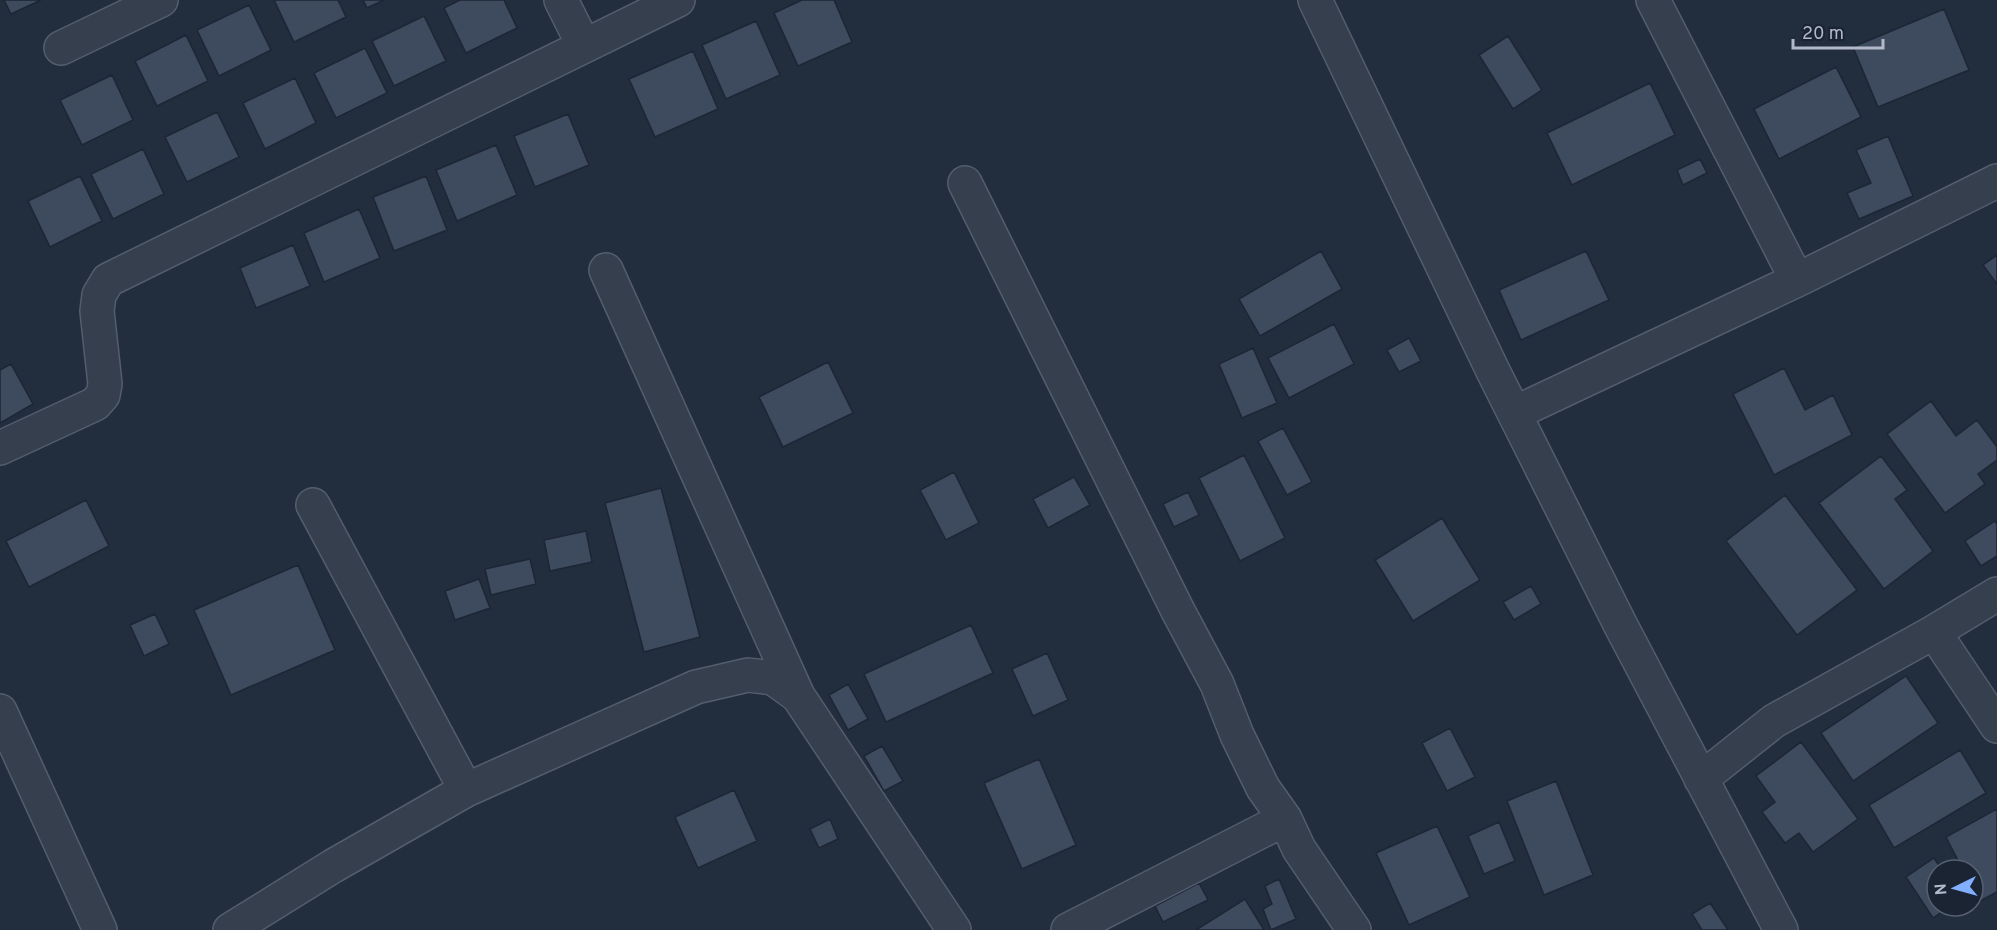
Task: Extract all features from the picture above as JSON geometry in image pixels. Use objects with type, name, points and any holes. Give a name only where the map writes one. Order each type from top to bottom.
[{"type":"street","points":[[61,48],[161,0]]},
{"type":"street","points":[[561,0],[584,46]]},
{"type":"street","points":[[0,448],[95,404],[103,395],[105,384],[97,311],[99,295],[108,280],[678,0]]},
{"type":"street","points":[[1315,0],[1621,626],[1781,930]]},
{"type":"street","points":[[1653,0],[1797,280]]},
{"type":"street","points":[[1515,413],[1797,280],[1997,181]]},
{"type":"street","points":[[964,183],[1178,611],[1217,684],[1237,735],[1263,788],[1285,819],[1299,849],[1354,930]]},
{"type":"street","points":[[606,270],[798,696],[954,930]]},
{"type":"street","points":[[313,505],[466,790]]},
{"type":"street","points":[[1701,779],[1774,721],[1934,632],[1997,594]]},
{"type":"street","points":[[1934,632],[1997,726]]},
{"type":"street","points":[[230,930],[333,866],[466,790],[696,687],[748,675],[773,678],[798,696]]},
{"type":"street","points":[[0,711],[100,930]]},
{"type":"street","points":[[1068,930],[1285,819]]},
{"type":"building","points":[[4,0],[41,0],[11,14]]},
{"type":"building","points":[[274,0],[338,0],[346,17],[294,42]]},
{"type":"building","points":[[363,0],[384,0],[367,8]]},
{"type":"building","points":[[460,0],[504,0],[517,28],[466,53],[444,8]]},
{"type":"building","points":[[802,0],[834,0],[852,42],[798,66],[774,13]]},
{"type":"building","points":[[249,5],[271,50],[219,76],[197,30]]},
{"type":"building","points":[[1944,9],[1969,70],[1878,107],[1853,47]]},
{"type":"building","points":[[424,16],[446,61],[394,86],[372,41]]},
{"type":"building","points":[[756,21],[780,75],[726,99],[702,45]]},
{"type":"building","points":[[186,35],[208,81],[157,106],[135,61]]},
{"type":"building","points":[[1508,36],[1542,90],[1513,109],[1479,55]]},
{"type":"building","points":[[365,48],[387,93],[336,118],[314,73]]},
{"type":"building","points":[[693,51],[718,109],[655,137],[629,79]]},
{"type":"building","points":[[1836,67],[1861,117],[1779,159],[1754,109]]},
{"type":"building","points":[[112,75],[133,120],[82,145],[60,100]]},
{"type":"building","points":[[295,78],[316,123],[265,149],[243,103]]},
{"type":"building","points":[[1650,83],[1675,135],[1572,185],[1547,133]]},
{"type":"building","points":[[217,112],[239,157],[187,182],[165,137]]},
{"type":"building","points":[[568,114],[589,165],[535,187],[514,136]]},
{"type":"building","points":[[1888,136],[1913,196],[1859,219],[1847,193],[1871,183],[1856,150]]},
{"type":"building","points":[[496,145],[517,195],[457,221],[436,170]]},
{"type":"building","points":[[143,149],[164,194],[113,219],[91,174]]},
{"type":"building","points":[[1700,159],[1707,173],[1683,185],[1677,170]]},
{"type":"building","points":[[80,176],[102,221],[50,247],[28,201]]},
{"type":"building","points":[[426,176],[447,230],[394,251],[373,197]]},
{"type":"building","points":[[359,209],[380,258],[324,282],[304,233]]},
{"type":"building","points":[[293,245],[310,286],[256,308],[240,268]]},
{"type":"building","points":[[1321,251],[1342,289],[1260,336],[1239,299]]},
{"type":"building","points":[[1586,251],[1609,300],[1521,340],[1499,290]]},
{"type":"building","points":[[1997,255],[1997,284],[1983,265]]},
{"type":"building","points":[[1334,324],[1354,364],[1289,398],[1268,358]]},
{"type":"building","points":[[1409,338],[1421,361],[1399,372],[1387,350]]},
{"type":"building","points":[[1253,348],[1277,403],[1242,418],[1219,364]]},
{"type":"building","points":[[828,362],[853,413],[783,447],[759,397]]},
{"type":"building","points":[[11,364],[33,404],[0,423],[0,370]]},
{"type":"building","points":[[1784,368],[1805,410],[1833,395],[1852,435],[1774,475],[1733,394]]},
{"type":"building","points":[[1931,401],[1956,436],[1977,420],[1997,447],[1997,460],[1978,474],[1985,484],[1945,513],[1887,434]]},
{"type":"building","points":[[1283,428],[1312,482],[1287,495],[1258,441]]},
{"type":"building","points":[[1244,455],[1285,538],[1240,561],[1199,478]]},
{"type":"building","points":[[1881,456],[1907,490],[1895,499],[1933,551],[1884,589],[1819,503]]},
{"type":"building","points":[[954,472],[979,523],[946,540],[920,490]]},
{"type":"building","points":[[1074,477],[1090,505],[1048,528],[1033,499]]},
{"type":"building","points":[[661,488],[700,637],[644,652],[605,503]]},
{"type":"building","points":[[1188,492],[1199,515],[1174,527],[1163,504]]},
{"type":"building","points":[[1785,495],[1857,590],[1797,635],[1726,541]]},
{"type":"building","points":[[86,500],[109,546],[29,587],[6,541]]},
{"type":"building","points":[[1442,518],[1480,580],[1413,621],[1375,560]]},
{"type":"building","points":[[1995,521],[1997,524],[1997,556],[1981,566],[1965,541]]},
{"type":"building","points":[[586,531],[592,562],[550,571],[544,540]]},
{"type":"building","points":[[530,559],[536,584],[491,595],[485,569]]},
{"type":"building","points":[[298,565],[335,650],[231,695],[194,610]]},
{"type":"building","points":[[479,579],[490,608],[455,620],[445,591]]},
{"type":"building","points":[[1531,586],[1541,604],[1514,620],[1503,602]]},
{"type":"building","points":[[155,614],[169,644],[144,656],[130,625]]},
{"type":"building","points":[[971,625],[993,673],[886,722],[864,674]]},
{"type":"building","points":[[1047,653],[1068,700],[1033,716],[1012,669]]},
{"type":"building","points":[[1906,676],[1938,723],[1853,781],[1821,733]]},
{"type":"building","points":[[848,684],[868,719],[848,730],[829,695]]},
{"type":"building","points":[[1450,728],[1475,777],[1447,791],[1422,743]]},
{"type":"building","points":[[1801,742],[1858,819],[1813,852],[1799,833],[1785,843],[1762,812],[1775,802],[1756,776]]},
{"type":"building","points":[[882,746],[903,781],[884,791],[864,756]]},
{"type":"building","points":[[1960,750],[1986,793],[1894,848],[1869,805]]},
{"type":"building","points":[[1039,759],[1076,845],[1022,869],[984,783]]},
{"type":"building","points":[[1556,781],[1593,875],[1544,895],[1507,801]]},
{"type":"building","points":[[734,790],[757,841],[698,868],[675,817]]},
{"type":"building","points":[[1997,809],[1997,892],[1985,898],[1985,858],[1957,858],[1946,837]]},
{"type":"building","points":[[830,819],[838,839],[819,848],[810,829]]},
{"type":"building","points":[[1499,822],[1515,861],[1484,874],[1468,836]]},
{"type":"building","points":[[1437,826],[1470,897],[1409,925],[1376,853]]},
{"type":"building","points":[[1925,864],[1925,906],[1906,877]]},
{"type":"building","points":[[1279,879],[1296,919],[1271,930],[1263,909],[1272,904],[1265,886]]},
{"type":"building","points":[[1199,883],[1208,900],[1163,922],[1155,906]]},
{"type":"building","points":[[1245,899],[1264,930],[1196,930]]},
{"type":"building","points":[[1710,903],[1728,930],[1702,930],[1692,914]]}]
